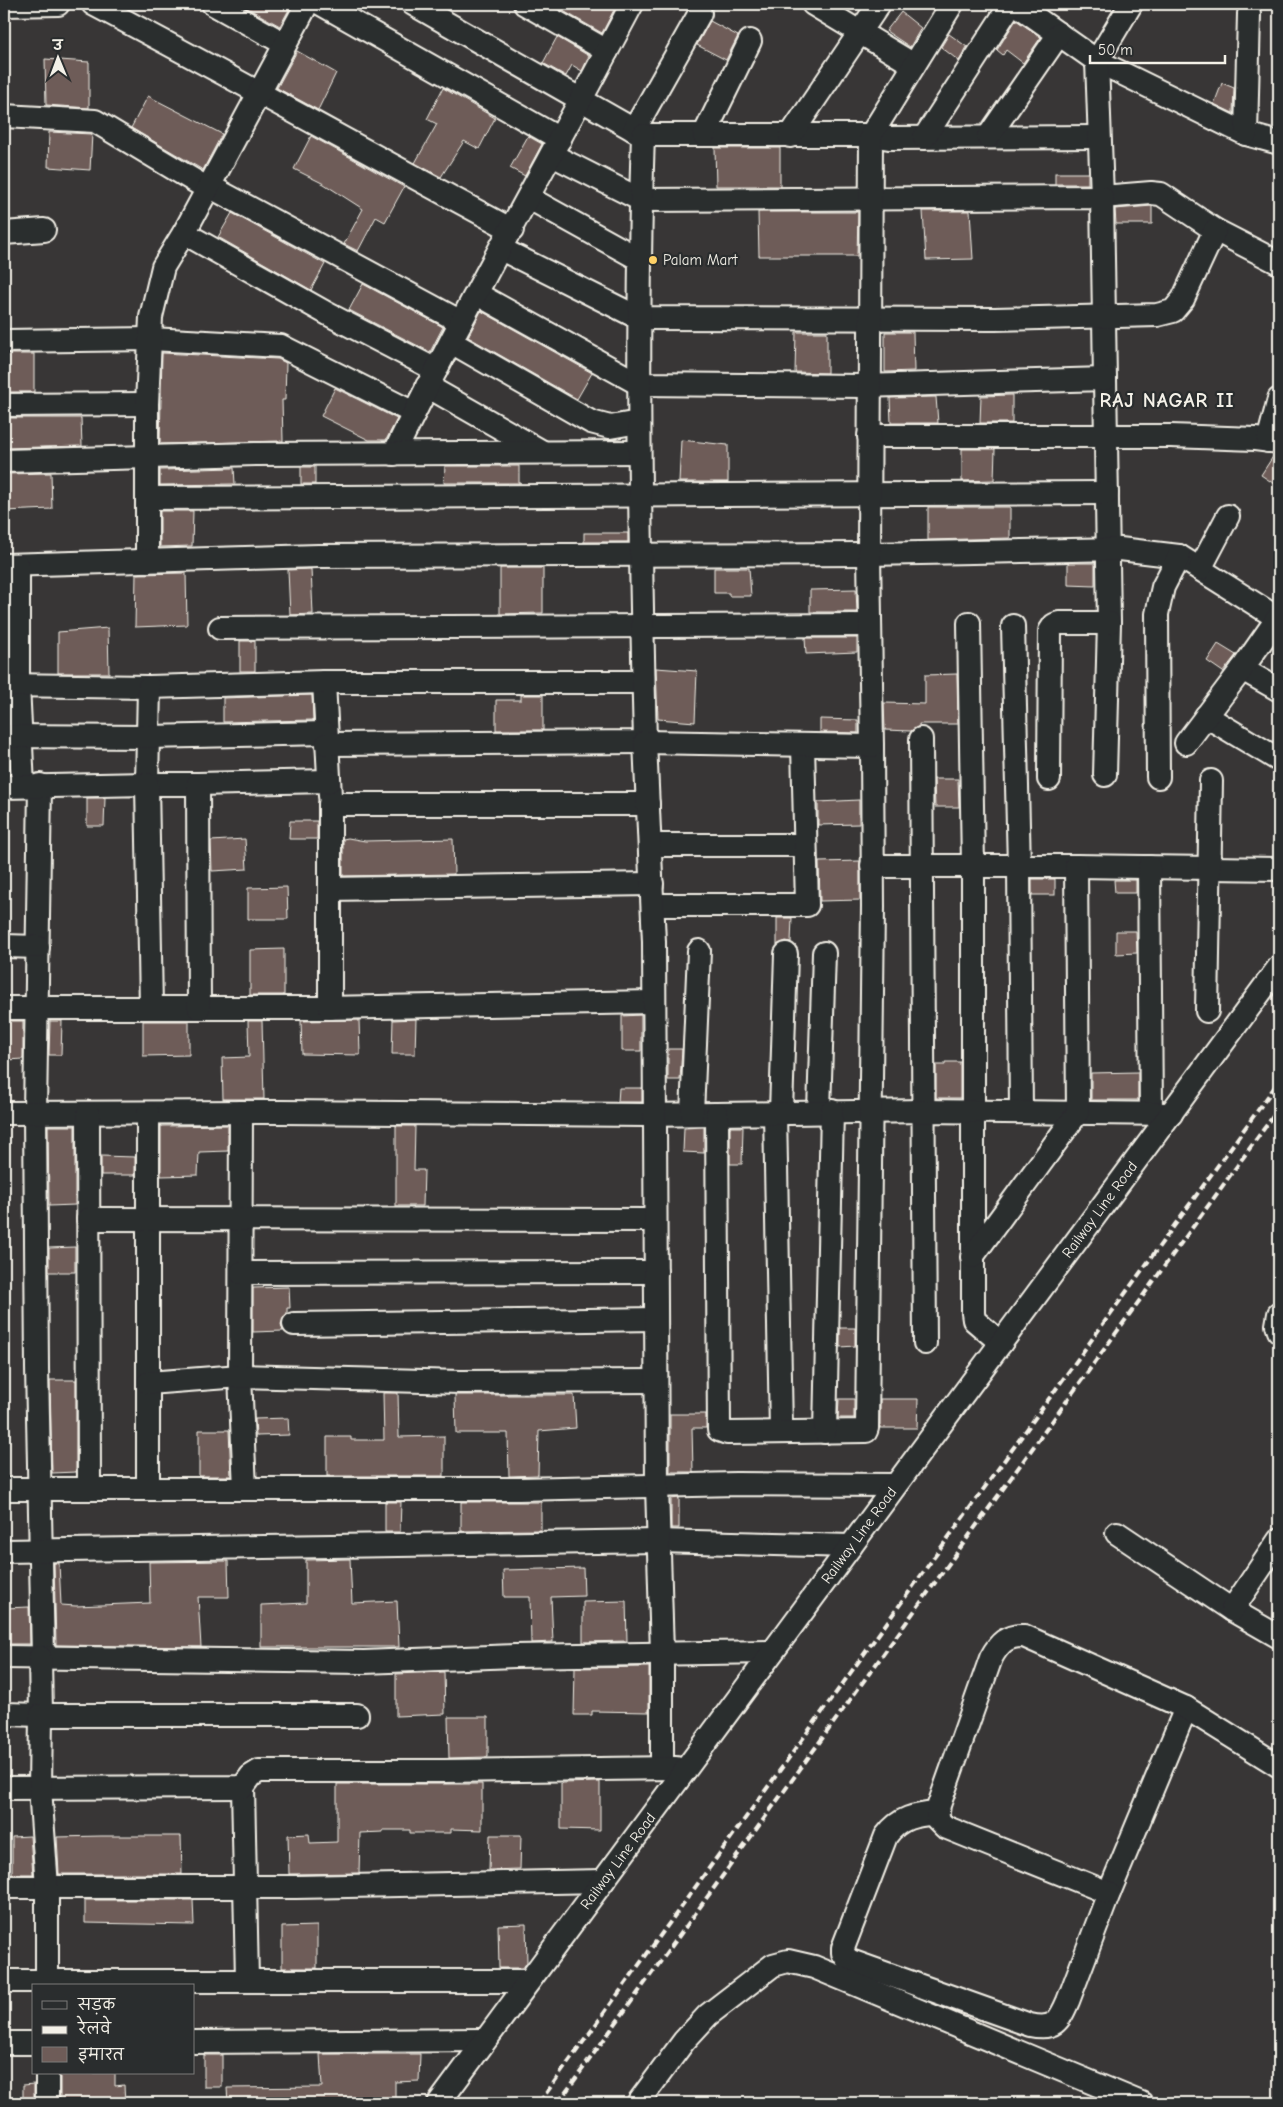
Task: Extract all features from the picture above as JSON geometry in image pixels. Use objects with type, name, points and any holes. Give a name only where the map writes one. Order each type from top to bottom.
[{"type":"street","points":[[4,5],[58,4]]},
{"type":"street","points":[[93,4],[259,91],[378,159],[506,239],[639,318],[995,318],[1158,315],[1173,311],[1183,299],[1215,230]]},
{"type":"street","points":[[213,4],[285,44]]},
{"type":"street","points":[[147,561],[146,456],[151,317],[163,267],[184,233],[307,4]]},
{"type":"street","points":[[321,4],[641,200],[1102,197],[1162,194],[1215,230],[1279,263]]},
{"type":"street","points":[[414,4],[638,132],[704,135],[871,135],[888,138],[1099,137]]},
{"type":"street","points":[[525,4],[607,51]]},
{"type":"street","points":[[394,454],[431,378],[582,101],[632,4]]},
{"type":"street","points":[[813,4],[914,65]]},
{"type":"street","points":[[790,136],[879,4]]},
{"type":"street","points":[[717,1114],[719,1430],[727,1433],[782,1431],[864,1432],[867,1428],[872,866],[872,746],[868,554],[871,135],[952,4]]},
{"type":"street","points":[[924,138],[1011,4]]},
{"type":"street","points":[[1016,4],[1097,61],[1246,134],[1279,143]]},
{"type":"street","points":[[1106,775],[1109,622],[1102,197],[1097,61],[1131,4]]},
{"type":"street","points":[[1244,7],[1246,134]]},
{"type":"street","points":[[662,1768],[662,1653],[657,1486],[654,1002],[652,894],[644,742],[640,554],[638,259],[641,200],[638,132],[700,13]]},
{"type":"street","points":[[988,137],[1059,34]]},
{"type":"street","points":[[704,135],[750,40]]},
{"type":"street","points":[[4,116],[95,121],[456,332],[591,422],[610,427],[639,422]]},
{"type":"street","points":[[529,198],[638,259]]},
{"type":"street","points":[[4,232],[44,230]]},
{"type":"street","points":[[184,233],[328,314],[431,378],[543,452]]},
{"type":"street","points":[[477,294],[639,384],[869,386],[1105,379]]},
{"type":"street","points":[[4,341],[151,339],[281,346],[414,413]]},
{"type":"street","points":[[869,436],[1171,436],[1274,442],[1279,399]]},
{"type":"street","points":[[4,405],[147,404]]},
{"type":"street","points":[[4,461],[146,456],[639,452]]},
{"type":"street","points":[[147,498],[1107,493]]},
{"type":"street","points":[[1200,569],[1228,516]]},
{"type":"street","points":[[47,1984],[47,1887],[40,1788],[41,1489],[37,1368],[36,1113],[38,947],[22,786],[12,736],[11,565],[318,556],[868,554],[1108,550],[1179,556],[1279,618],[1186,743]]},
{"type":"street","points":[[1158,777],[1157,614],[1163,587],[1179,556]]},
{"type":"street","points":[[1049,779],[1050,631],[1054,625],[1059,623],[1109,622]]},
{"type":"street","points":[[969,624],[973,866],[971,1112],[974,1320],[1001,1343]]},
{"type":"street","points":[[220,628],[869,625]]},
{"type":"street","points":[[1013,626],[1019,866],[1021,1112]]},
{"type":"street","points":[[1242,669],[1279,690]]},
{"type":"street","points":[[11,685],[150,687],[324,682],[643,682]]},
{"type":"street","points":[[324,682],[330,804],[330,1008]]},
{"type":"street","points":[[150,687],[148,784],[151,1008]]},
{"type":"street","points":[[1206,716],[1279,760]]},
{"type":"street","points":[[12,736],[327,738],[872,746]]},
{"type":"street","points":[[921,739],[925,1343]]},
{"type":"street","points":[[330,889],[652,894],[808,905],[803,745]]},
{"type":"street","points":[[22,786],[329,781]]},
{"type":"street","points":[[1208,1011],[1211,781]]},
{"type":"street","points":[[198,784],[199,1008]]},
{"type":"street","points":[[330,804],[648,804]]},
{"type":"street","points":[[650,845],[805,845]]},
{"type":"street","points":[[872,866],[1076,866],[1279,869]]},
{"type":"street","points":[[972,1257],[1078,1112],[1076,866]]},
{"type":"street","points":[[4,1113],[241,1112],[655,1115],[924,1111],[1161,1113],[1149,867]]},
{"type":"street","points":[[4,946],[38,947]]},
{"type":"street","points":[[692,1114],[699,951]]},
{"type":"street","points":[[824,953],[826,1111],[825,1432]]},
{"type":"street","points":[[782,1431],[778,1112],[786,954]]},
{"type":"street","name":"Railway Line Road","points":[[438,2103],[1001,1343],[1161,1113],[1279,967]]},
{"type":"street","points":[[4,1008],[330,1008],[654,1002]]},
{"type":"street","points":[[148,1112],[148,1489]]},
{"type":"street","points":[[241,1112],[240,1376],[246,1489]]},
{"type":"street","points":[[88,1113],[89,1489]]},
{"type":"street","points":[[88,1219],[655,1220]]},
{"type":"street","points":[[241,1273],[656,1272]]},
{"type":"street","points":[[1279,1314],[1277,1325],[1279,1330]]},
{"type":"street","points":[[294,1324],[656,1319]]},
{"type":"street","points":[[148,1383],[240,1376],[460,1382],[656,1381]]},
{"type":"street","points":[[4,1489],[510,1489],[657,1486],[895,1486]]},
{"type":"street","points":[[1117,1532],[1232,1610],[1279,1637]]},
{"type":"street","points":[[1232,1610],[1279,1540]]},
{"type":"street","points":[[4,1551],[658,1541],[851,1546]]},
{"type":"street","points":[[1109,1893],[945,1828],[939,1823],[937,1813],[991,1658],[1003,1641],[1012,1636],[1024,1636],[1033,1639],[1186,1708],[1279,1766]]},
{"type":"street","points":[[4,1657],[364,1662],[662,1653],[772,1652]]},
{"type":"street","points":[[937,1813],[899,1821],[886,1836],[843,1948],[843,1953],[848,1960],[1030,2025],[1047,2027],[1056,2022],[1064,2010],[1109,1893],[1186,1708]]},
{"type":"street","points":[[4,1714],[357,1716]]},
{"type":"street","points":[[247,1980],[247,1888],[243,1787],[251,1776],[259,1771],[444,1772],[687,1768]]},
{"type":"street","points":[[4,1788],[243,1787]]},
{"type":"street","points":[[4,1887],[247,1888],[603,1881]]},
{"type":"street","points":[[638,2103],[684,2041],[708,2015],[773,1965],[788,1961],[814,1967],[1141,2103]]},
{"type":"street","points":[[4,1981],[47,1984],[247,1980],[529,1981]]},
{"type":"street","points":[[195,2042],[486,2040]]},
{"type":"street","points":[[4,2043],[32,2043]]},
{"type":"street","points":[[47,2074],[47,2103]]},
{"type":"building","points":[[240,4],[292,4],[280,26]]},
{"type":"building","points":[[551,4],[617,4],[602,33]]},
{"type":"building","points":[[901,12],[921,28],[910,47],[886,31]]},
{"type":"building","points":[[1016,20],[1041,37],[1023,63],[1006,50],[1003,55],[997,50]]},
{"type":"building","points":[[710,21],[738,36],[726,60],[697,45]]},
{"type":"building","points":[[949,34],[967,47],[959,61],[941,47]]},
{"type":"building","points":[[557,37],[589,56],[582,71],[572,65],[566,76],[543,63]]},
{"type":"building","points":[[297,51],[336,73],[318,110],[277,88]]},
{"type":"building","points":[[45,59],[89,62],[89,108],[46,105]]},
{"type":"building","points":[[1222,83],[1234,88],[1233,113],[1214,104]]},
{"type":"building","points":[[443,88],[495,118],[479,149],[464,141],[441,177],[415,163],[437,124],[427,119]]},
{"type":"building","points":[[148,96],[222,134],[203,170],[131,128]]},
{"type":"building","points":[[49,132],[92,134],[90,170],[48,167]]},
{"type":"building","points":[[311,136],[404,187],[385,222],[376,217],[358,251],[344,244],[363,209],[324,184],[294,169]]},
{"type":"building","points":[[528,136],[542,144],[525,176],[510,168]]},
{"type":"building","points":[[715,148],[780,148],[780,186],[716,186]]},
{"type":"building","points":[[1055,173],[1088,173],[1088,184],[1055,184]]},
{"type":"building","points":[[1152,206],[1152,224],[1116,224],[1115,209]]},
{"type":"building","points":[[923,211],[970,211],[973,259],[926,260]]},
{"type":"building","points":[[758,212],[858,212],[857,256],[759,256]]},
{"type":"building","points":[[232,213],[325,264],[311,290],[218,237]]},
{"type":"building","points":[[363,284],[443,327],[430,352],[349,310]]},
{"type":"building","points":[[481,311],[592,373],[577,399],[468,337]]},
{"type":"building","points":[[796,332],[827,332],[827,373],[795,372]]},
{"type":"building","points":[[885,332],[913,332],[914,371],[885,372]]},
{"type":"building","points":[[162,353],[278,359],[286,363],[285,400],[282,400],[283,441],[160,444]]},
{"type":"building","points":[[4,354],[34,354],[34,392],[4,392]]},
{"type":"building","points":[[335,388],[397,419],[386,440],[369,440],[321,416]]},
{"type":"building","points":[[1012,395],[1012,423],[980,423],[981,396]]},
{"type":"building","points":[[936,397],[938,423],[891,423],[890,398]]},
{"type":"building","points":[[4,418],[81,418],[82,446],[4,448]]},
{"type":"building","points":[[681,440],[728,445],[728,482],[679,482]]},
{"type":"building","points":[[962,449],[995,449],[994,480],[962,481]]},
{"type":"building","points":[[1274,455],[1279,455],[1279,487],[1261,475]]},
{"type":"building","points":[[445,466],[519,466],[519,483],[444,483]]},
{"type":"building","points":[[301,467],[315,467],[315,484],[301,484]]},
{"type":"building","points":[[234,468],[235,484],[160,485],[160,470]]},
{"type":"building","points":[[51,473],[52,509],[4,511],[4,474]]},
{"type":"building","points":[[928,507],[1010,507],[1010,538],[928,540]]},
{"type":"building","points":[[160,511],[193,511],[192,546],[160,547]]},
{"type":"building","points":[[584,533],[628,533],[628,542],[584,542]]},
{"type":"building","points":[[1068,563],[1095,563],[1095,586],[1068,585]]},
{"type":"building","points":[[500,568],[543,568],[543,613],[500,614]]},
{"type":"building","points":[[714,568],[749,568],[751,596],[729,596],[729,593],[714,593]]},
{"type":"building","points":[[311,569],[313,614],[290,615],[288,570]]},
{"type":"building","points":[[186,573],[187,625],[135,627],[136,574]]},
{"type":"building","points":[[856,589],[857,612],[810,612],[810,590]]},
{"type":"building","points":[[108,628],[109,673],[58,673],[58,632]]},
{"type":"building","points":[[805,638],[857,638],[857,652],[806,654]]},
{"type":"building","points":[[240,641],[255,641],[255,671],[240,671]]},
{"type":"building","points":[[1218,644],[1236,655],[1223,672],[1207,661]]},
{"type":"building","points":[[656,668],[697,671],[695,722],[658,719]]},
{"type":"building","points":[[957,674],[958,724],[919,724],[919,726],[911,731],[885,730],[884,703],[925,704],[925,675]]},
{"type":"building","points":[[312,695],[313,720],[223,722],[223,698]]},
{"type":"building","points":[[521,695],[543,695],[543,730],[496,730],[496,700],[521,700]]},
{"type":"building","points":[[820,719],[858,720],[858,733],[820,732]]},
{"type":"building","points":[[934,779],[958,779],[959,807],[935,807]]},
{"type":"building","points":[[87,798],[105,798],[104,826],[87,826]]},
{"type":"building","points":[[859,800],[859,824],[818,825],[818,802]]},
{"type":"building","points":[[290,821],[317,821],[317,839],[289,839]]},
{"type":"building","points":[[245,839],[247,869],[212,871],[211,841]]},
{"type":"building","points":[[343,839],[365,841],[453,839],[454,874],[343,876]]},
{"type":"building","points":[[860,861],[860,900],[820,901],[819,862]]},
{"type":"building","points":[[1032,879],[1055,879],[1055,895],[1032,895]]},
{"type":"building","points":[[1114,880],[1136,880],[1136,893],[1115,893]]},
{"type":"building","points":[[287,887],[288,919],[248,919],[248,888]]},
{"type":"building","points":[[777,918],[792,918],[791,942],[786,941],[777,945]]},
{"type":"building","points":[[1116,931],[1136,931],[1137,953],[1116,954]]},
{"type":"building","points":[[284,949],[284,995],[250,995],[250,950]]},
{"type":"building","points":[[641,1015],[641,1051],[622,1051],[622,1016]]},
{"type":"building","points":[[416,1019],[415,1054],[392,1054],[393,1020]]},
{"type":"building","points":[[359,1020],[360,1055],[302,1054],[301,1021]]},
{"type":"building","points":[[7,1021],[23,1021],[23,1059],[7,1060]]},
{"type":"building","points":[[50,1021],[62,1021],[61,1055],[49,1055]]},
{"type":"building","points":[[143,1021],[189,1021],[189,1055],[143,1056]]},
{"type":"building","points":[[248,1021],[262,1021],[264,1099],[223,1099],[222,1058],[249,1057]]},
{"type":"building","points":[[668,1049],[682,1049],[680,1080],[668,1080]]},
{"type":"building","points":[[945,1062],[960,1062],[960,1098],[936,1098],[936,1065],[945,1065]]},
{"type":"building","points":[[1138,1072],[1138,1100],[1091,1100],[1091,1073]]},
{"type":"building","points":[[619,1088],[642,1088],[642,1102],[618,1102]]},
{"type":"building","points":[[228,1125],[228,1151],[199,1152],[198,1175],[161,1176],[161,1126]]},
{"type":"building","points":[[48,1126],[75,1126],[75,1205],[49,1206]]},
{"type":"building","points":[[396,1126],[415,1126],[414,1170],[424,1170],[423,1206],[396,1206]]},
{"type":"building","points":[[704,1127],[704,1153],[683,1152],[684,1128]]},
{"type":"building","points":[[730,1127],[743,1127],[742,1164],[730,1164]]},
{"type":"building","points":[[101,1156],[135,1157],[135,1175],[101,1175]]},
{"type":"building","points":[[75,1247],[75,1272],[49,1272],[49,1248]]},
{"type":"building","points":[[289,1287],[290,1308],[287,1308],[287,1313],[281,1324],[283,1331],[253,1332],[253,1288]]},
{"type":"building","points":[[840,1328],[855,1328],[855,1346],[840,1347]]},
{"type":"building","points":[[50,1380],[76,1380],[76,1472],[52,1473]]},
{"type":"building","points":[[383,1393],[398,1393],[399,1437],[444,1436],[444,1476],[327,1476],[327,1437],[351,1437],[351,1440],[384,1440]]},
{"type":"building","points":[[455,1395],[574,1395],[576,1428],[539,1431],[538,1475],[509,1476],[508,1433],[456,1433]]},
{"type":"building","points":[[839,1399],[854,1399],[854,1418],[838,1418]]},
{"type":"building","points":[[880,1399],[918,1399],[917,1428],[880,1428]]},
{"type":"building","points":[[670,1414],[706,1414],[706,1428],[692,1428],[693,1472],[670,1472]]},
{"type":"building","points":[[288,1418],[289,1435],[256,1436],[255,1419]]},
{"type":"building","points":[[199,1430],[229,1430],[231,1476],[199,1476]]},
{"type":"building","points":[[679,1498],[679,1528],[671,1528],[671,1499]]},
{"type":"building","points":[[385,1502],[401,1502],[400,1532],[385,1532]]},
{"type":"building","points":[[461,1502],[541,1502],[541,1530],[461,1531]]},
{"type":"building","points":[[350,1559],[352,1603],[397,1601],[399,1647],[261,1647],[261,1605],[306,1603],[306,1560]]},
{"type":"building","points":[[228,1561],[229,1597],[198,1597],[201,1647],[56,1645],[54,1563],[59,1563],[61,1605],[76,1606],[150,1603],[149,1562]]},
{"type":"building","points":[[583,1568],[584,1596],[551,1597],[553,1642],[531,1643],[530,1597],[504,1597],[503,1570]]},
{"type":"building","points":[[626,1601],[627,1641],[583,1642],[583,1602]]},
{"type":"building","points":[[29,1607],[30,1644],[6,1644],[5,1608]]},
{"type":"building","points":[[649,1667],[649,1712],[592,1711],[592,1715],[574,1715],[575,1668]]},
{"type":"building","points":[[444,1672],[445,1714],[396,1716],[396,1674]]},
{"type":"building","points":[[448,1717],[488,1717],[488,1757],[449,1758]]},
{"type":"building","points":[[600,1782],[600,1830],[561,1829],[561,1783]]},
{"type":"building","points":[[337,1784],[482,1784],[482,1830],[451,1829],[451,1833],[410,1833],[410,1830],[383,1830],[383,1832],[360,1833],[359,1873],[289,1874],[288,1835],[309,1834],[310,1843],[337,1842]]},
{"type":"building","points":[[490,1835],[521,1835],[520,1869],[489,1870]]},
{"type":"building","points":[[30,1836],[33,1874],[12,1874],[12,1837]]},
{"type":"building","points":[[181,1836],[182,1874],[59,1874],[57,1837]]},
{"type":"building","points":[[85,1900],[193,1900],[194,1925],[85,1923]]},
{"type":"building","points":[[526,1924],[527,1962],[523,1968],[499,1968],[498,1925]]},
{"type":"building","points":[[317,1926],[317,1968],[282,1968],[282,1927]]},
{"type":"building","points":[[320,2054],[420,2054],[419,2081],[395,2082],[395,2103],[228,2103],[227,2088],[322,2087]]},
{"type":"building","points":[[204,2055],[222,2055],[222,2087],[204,2087]]},
{"type":"building","points":[[60,2074],[115,2074],[115,2086],[124,2085],[125,2103],[60,2103]]},
{"type":"building","points":[[34,2084],[34,2103],[23,2103],[23,2085]]},
{"type":"railway","points":[[539,2103],[1279,1081]]},
{"type":"railway","points":[[558,2103],[1279,1108]]},
{"type":"place","name":"Palam Mart","points":[[653,260]]},
{"type":"district","name":"RAJ NAGAR II","points":[[1167,400]]}]
